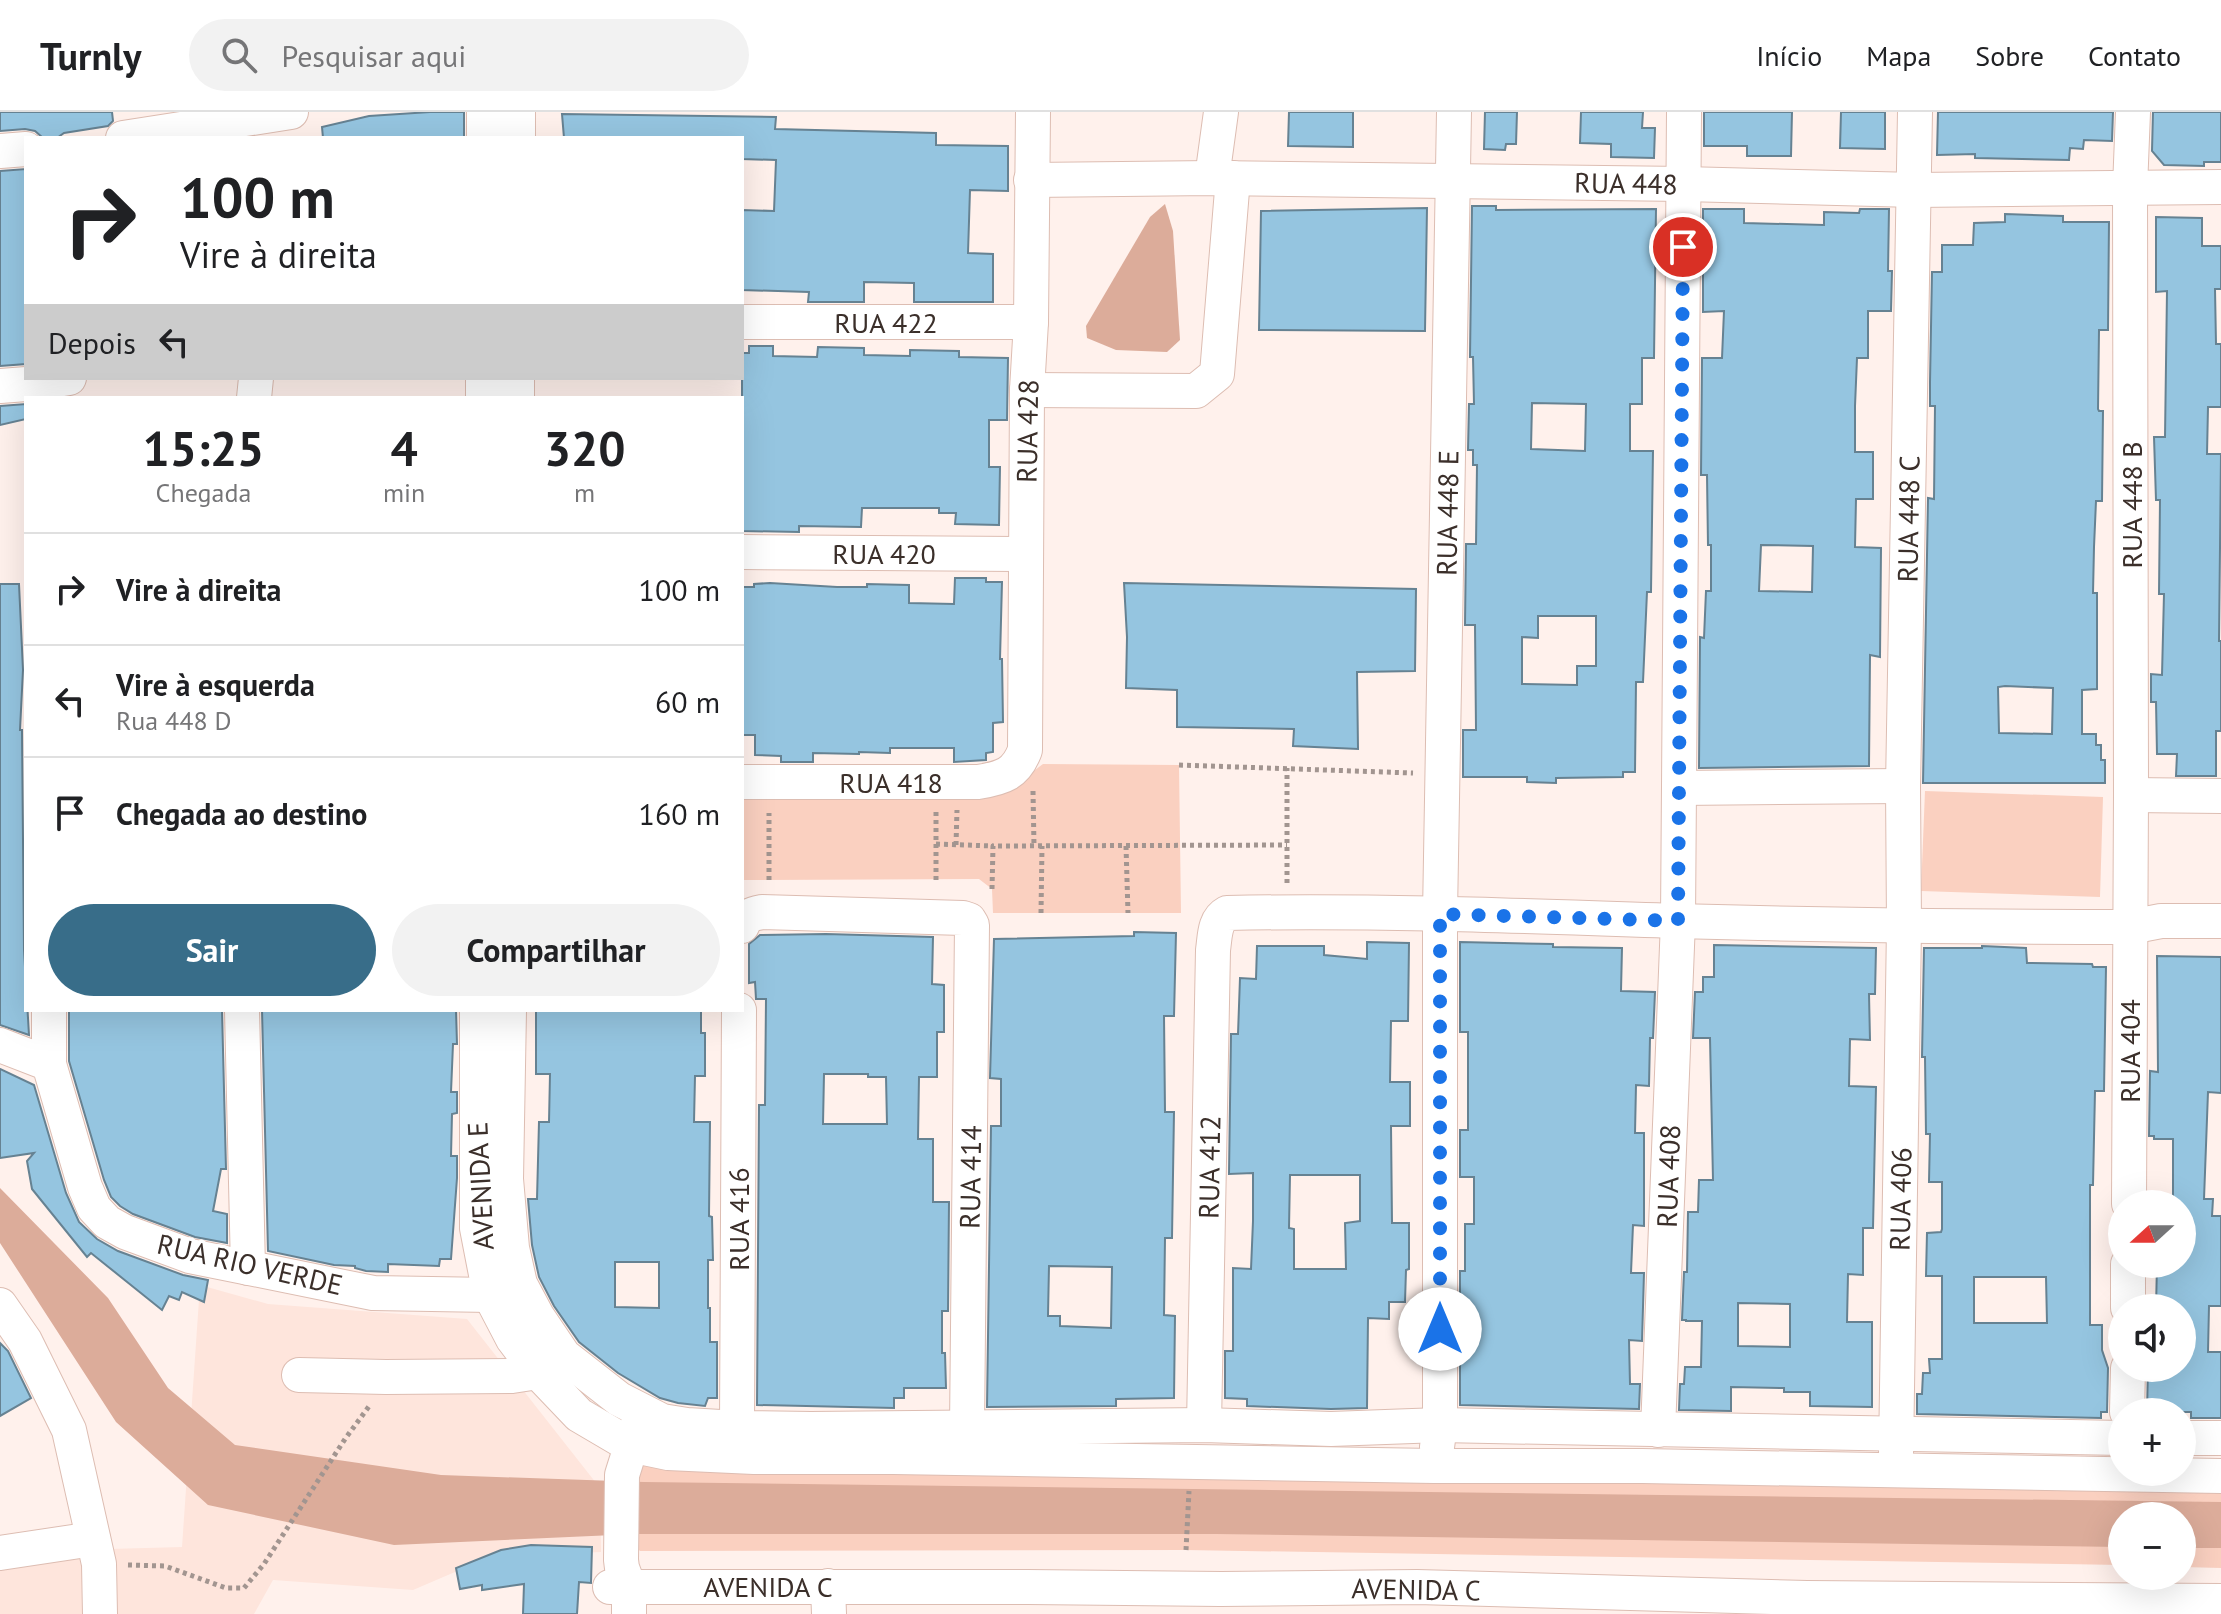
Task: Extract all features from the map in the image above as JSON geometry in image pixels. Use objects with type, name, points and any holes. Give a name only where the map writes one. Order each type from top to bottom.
[{"type":"street","points":[[484,112],[484,136]]},
{"type":"street","points":[[518,112],[518,136]]},
{"type":"street","name":"RUA 428","points":[[1025,750],[1027,390],[1031,322],[1033,112]]},
{"type":"street","points":[[1027,390],[1196,391],[1217,374],[1221,112]]},
{"type":"street","name":"RUA 448 E","points":[[1434,1466],[1440,1425],[1440,914],[1454,112]]},
{"type":"street","name":"RUA 408","points":[[1658,1430],[1678,921],[1684,112]]},
{"type":"street","name":"RUA 448 C","points":[[1904,926],[1903,786],[1915,112]]},
{"type":"street","name":"RUA 448 B","points":[[2130,913],[2130,188],[2133,112]]},
{"type":"street","points":[[142,136],[283,121]]},
{"type":"street","points":[[0,151],[24,149]]},
{"type":"street","name":"RUA 448","points":[[1031,180],[1222,178],[1915,190],[2221,187]]},
{"type":"street","name":"RUA 422","points":[[744,322],[1031,322]]},
{"type":"street","points":[[0,386],[49,386]]},
{"type":"street","name":"RUA 420","points":[[744,552],[1026,554]]},
{"type":"street","name":"RUA 418","points":[[744,782],[978,782],[1006,775],[1019,766],[1025,750]]},
{"type":"street","points":[[1679,788],[1903,786]]},
{"type":"street","points":[[2131,795],[2221,796]]},
{"type":"street","name":"RUA 414","points":[[744,922],[750,915],[762,912],[963,918],[972,925],[967,1429]]},
{"type":"street","points":[[1287,912],[1904,926],[2130,913],[2161,921],[2221,921]]},
{"type":"street","name":"RUA 412","points":[[1204,1425],[1213,950],[1217,924],[1227,913],[1287,912]]},
{"type":"street","name":"RUA 404","points":[[2129,1190],[2130,913]]},
{"type":"street","name":"RUA 406","points":[[1896,1471],[1904,926]]},
{"type":"street","name":"RUA RIO VERDE","points":[[49,1012],[49,1064],[85,1187],[94,1208],[107,1222],[125,1232],[190,1256],[373,1293],[505,1290]]},
{"type":"street","points":[[242,1012],[248,1268]]},
{"type":"street","name":"AVENIDA E","points":[[477,1012],[477,1228],[505,1290],[513,1339],[538,1372],[626,1460]]},
{"type":"street","name":"AVENIDA E","points":[[505,1290],[512,1248],[506,1179],[509,1012]]},
{"type":"street","name":"RUA 416","points":[[737,1428],[739,1012]]},
{"type":"street","points":[[0,1045],[49,1064]]},
{"type":"street","name":"AVENIDA E","points":[[505,1290],[537,1316],[564,1356],[619,1399],[643,1412]]},
{"type":"street","points":[[0,1305],[25,1341],[69,1430],[96,1552],[100,1614]]},
{"type":"street","points":[[299,1375],[512,1376],[538,1372]]},
{"type":"street","points":[[620,1588],[626,1460],[643,1412],[662,1421],[737,1428],[967,1429],[1204,1425],[1331,1429],[1440,1425],[2108,1438]]},
{"type":"street","points":[[2196,1438],[2221,1438]]},
{"type":"street","points":[[626,1460],[668,1453],[754,1457],[1642,1466],[2221,1476]]},
{"type":"street","points":[[0,1553],[96,1552]]},
{"type":"street","name":"AVENIDA C","points":[[620,1588],[829,1600],[1417,1600],[1807,1606],[2207,1605]]},
{"type":"path","points":[[1179,765],[1442,774]]},
{"type":"path","points":[[1287,768],[1287,912]]},
{"type":"path","points":[[1033,786],[1034,846]]},
{"type":"path","points":[[769,804],[769,880]]},
{"type":"path","points":[[936,804],[936,880]]},
{"type":"path","points":[[956,845],[957,804]]},
{"type":"path","points":[[936,844],[1287,845]]},
{"type":"path","points":[[992,889],[993,846]]},
{"type":"path","points":[[1041,913],[1042,846]]},
{"type":"path","points":[[1126,846],[1128,913]]},
{"type":"path","points":[[96,1552],[165,1566],[226,1588],[244,1588],[264,1564],[345,1439]]},
{"type":"path","points":[[1186,1550],[1189,1476]]},
{"type":"shaded area","points":[[1165,204],[1173,231],[1180,340],[1167,352],[1116,350],[1087,338],[1086,326],[1150,217]]},
{"type":"shaded area","points":[[1043,764],[1179,765],[1181,913],[993,913],[992,889],[979,879],[744,880],[744,788],[1016,784]]},
{"type":"shaded area","points":[[1925,791],[2103,797],[2100,897],[1921,891]]},
{"type":"shaded area","points":[[0,1188],[108,1298],[168,1388],[235,1445],[441,1475],[644,1482],[2221,1502],[2221,1548],[2196,1548],[2196,1502],[2108,1502],[2108,1547],[1216,1534],[636,1534],[394,1545],[208,1505],[116,1422],[0,1243]]},
{"type":"shaded area","points":[[200,1285],[268,1304],[467,1319],[600,1488],[601,1552],[490,1557],[413,1590],[273,1580],[254,1614],[0,1614],[0,1552],[182,1547]]},
{"type":"shaded area","points":[[654,1459],[2108,1481],[2108,1486],[2221,1483],[2221,1568],[2196,1567],[2196,1502],[2108,1502],[2108,1565],[1186,1550],[640,1551],[628,1539],[627,1472]]},
{"type":"building","points":[[0,112],[112,112],[113,121],[108,126],[60,136],[41,136],[25,129],[0,131]]},
{"type":"building","points":[[464,112],[464,136],[323,136],[322,127],[369,116]]},
{"type":"building","points":[[1289,112],[1353,112],[1353,147],[1288,146]]},
{"type":"building","points":[[1485,112],[1517,112],[1516,144],[1506,144],[1505,150],[1484,149]]},
{"type":"building","points":[[1581,112],[1643,112],[1642,128],[1655,128],[1654,158],[1611,157],[1611,144],[1580,143]]},
{"type":"building","points":[[1704,112],[1792,112],[1791,156],[1747,156],[1747,146],[1704,146]]},
{"type":"building","points":[[1841,112],[1885,112],[1885,149],[1840,148]]},
{"type":"building","points":[[1938,112],[2113,112],[2112,141],[2084,140],[2083,149],[2070,148],[2069,160],[1975,158],[1975,154],[1937,155]]},
{"type":"building","points":[[2153,112],[2221,112],[2221,162],[2204,162],[2204,166],[2164,165],[2152,151]]},
{"type":"building","points":[[562,114],[776,117],[775,129],[936,133],[936,145],[1008,146],[1008,191],[970,190],[968,253],[993,254],[993,302],[914,302],[914,283],[864,282],[864,302],[808,302],[809,292],[744,290],[744,210],[774,211],[776,160],[744,159],[744,136],[564,136]]},
{"type":"building","points":[[24,169],[24,364],[0,366],[0,171]]},
{"type":"building","points":[[1472,206],[1496,206],[1496,210],[1656,209],[1654,358],[1642,358],[1642,404],[1630,404],[1630,451],[1653,451],[1651,592],[1647,592],[1643,682],[1636,682],[1635,772],[1623,772],[1623,777],[1556,778],[1556,783],[1527,782],[1527,777],[1463,777],[1463,730],[1476,730],[1475,625],[1465,625],[1466,544],[1476,544],[1477,465],[1473,465],[1473,450],[1468,450],[1469,404],[1474,404],[1473,357],[1470,357]],"holes":[[[1532,403],[1586,404],[1585,451],[1531,449]],[[1538,616],[1596,616],[1596,666],[1577,666],[1577,685],[1522,684],[1522,637],[1538,638]]]},
{"type":"building","points":[[1427,208],[1425,331],[1259,330],[1261,211]]},
{"type":"building","points":[[1703,209],[1744,209],[1744,223],[1824,225],[1824,212],[1859,213],[1860,209],[1889,209],[1891,311],[1868,311],[1868,358],[1857,358],[1855,406],[1855,452],[1873,452],[1873,499],[1856,499],[1855,547],[1881,548],[1880,657],[1870,655],[1869,766],[1699,768],[1700,637],[1704,638],[1706,591],[1711,591],[1707,475],[1701,475],[1702,358],[1722,358],[1724,311],[1703,312]],"holes":[[[1761,545],[1813,546],[1812,592],[1759,591]]]},
{"type":"building","points":[[2005,214],[2063,216],[2063,222],[2109,222],[2108,330],[2099,330],[2098,409],[2103,411],[2102,501],[2096,501],[2093,593],[2097,593],[2097,689],[2082,690],[2082,734],[2096,734],[2096,745],[2101,745],[2101,760],[2105,760],[2105,783],[1923,783],[1928,498],[1934,499],[1935,406],[1930,406],[1932,272],[1942,272],[1942,245],[1973,245],[1974,223],[2005,222]],"holes":[[[1998,687],[2053,688],[2052,734],[1999,733]]]},
{"type":"building","points":[[2156,217],[2202,218],[2202,246],[2221,246],[2221,289],[2215,289],[2216,344],[2221,344],[2221,407],[2208,407],[2207,454],[2221,454],[2221,731],[2216,731],[2216,776],[2176,776],[2177,754],[2157,754],[2156,702],[2151,702],[2151,674],[2162,675],[2164,594],[2159,594],[2160,500],[2156,500],[2154,437],[2165,437],[2167,291],[2156,292]]},
{"type":"building","points":[[749,346],[773,346],[773,356],[817,357],[818,347],[864,348],[864,355],[910,356],[910,350],[959,351],[959,357],[1008,358],[1007,420],[989,420],[989,467],[1000,467],[999,525],[955,524],[956,513],[939,513],[939,508],[862,508],[861,527],[799,526],[799,532],[744,531],[742,380],[744,353],[749,353]]},
{"type":"building","points":[[24,404],[24,419],[0,425],[0,406]]},
{"type":"building","points":[[955,578],[986,578],[986,582],[1002,582],[1000,659],[1003,722],[993,723],[993,752],[986,753],[986,760],[954,762],[954,748],[890,748],[890,753],[813,753],[813,762],[781,762],[781,756],[755,755],[755,735],[744,735],[744,587],[770,583],[837,587],[909,585],[909,603],[954,604]]},
{"type":"building","points":[[1124,583],[1416,589],[1415,671],[1357,672],[1358,749],[1293,746],[1294,729],[1177,727],[1177,690],[1126,688]]},
{"type":"building","points":[[0,584],[19,584],[23,670],[20,730],[24,1012],[28,1012],[29,1035],[0,1025]]},
{"type":"building","points":[[1134,932],[1176,933],[1174,1016],[1164,1016],[1165,1112],[1174,1112],[1172,1238],[1165,1238],[1164,1315],[1175,1316],[1174,1398],[1116,1399],[1116,1406],[987,1407],[991,1126],[1001,1126],[1001,1079],[990,1078],[994,939],[1134,936]],"holes":[[[1049,1266],[1112,1267],[1111,1328],[1060,1326],[1060,1316],[1048,1316]]]},
{"type":"building","points":[[760,935],[933,937],[932,984],[944,985],[944,1032],[937,1032],[937,1077],[919,1077],[918,1139],[933,1139],[933,1202],[949,1202],[948,1311],[942,1311],[946,1388],[904,1388],[904,1398],[894,1398],[894,1408],[757,1405],[759,1105],[765,1105],[766,999],[756,999],[755,982],[749,983],[749,944]],"holes":[[[824,1074],[868,1074],[868,1077],[886,1077],[887,1124],[823,1124]]]},
{"type":"building","points":[[1367,942],[1409,943],[1408,1021],[1391,1021],[1390,1082],[1410,1082],[1410,1126],[1391,1126],[1392,1223],[1409,1223],[1405,1302],[1389,1302],[1389,1319],[1368,1318],[1367,1408],[1247,1406],[1247,1399],[1225,1398],[1225,1351],[1233,1351],[1233,1268],[1251,1269],[1253,1221],[1253,1173],[1229,1174],[1231,1034],[1238,1034],[1240,978],[1256,979],[1257,946],[1324,946],[1324,955],[1367,959]],"holes":[[[1290,1175],[1360,1175],[1360,1221],[1345,1223],[1346,1269],[1294,1269],[1294,1229],[1289,1228]]]},
{"type":"building","points":[[1460,942],[1622,948],[1621,991],[1655,992],[1649,1086],[1636,1085],[1635,1133],[1644,1133],[1644,1226],[1633,1225],[1631,1273],[1644,1273],[1642,1341],[1629,1340],[1630,1384],[1640,1384],[1639,1409],[1460,1405],[1460,1271],[1465,1271],[1465,1224],[1474,1224],[1474,1177],[1460,1177],[1460,1130],[1468,1130],[1468,1032],[1460,1032]]},
{"type":"building","points":[[1714,945],[1876,948],[1875,994],[1869,994],[1870,1040],[1850,1039],[1849,1086],[1876,1087],[1873,1228],[1863,1228],[1863,1275],[1848,1274],[1847,1322],[1872,1322],[1872,1407],[1810,1406],[1810,1392],[1731,1387],[1731,1411],[1679,1410],[1680,1384],[1684,1384],[1685,1367],[1701,1367],[1702,1321],[1682,1320],[1688,1212],[1698,1212],[1699,1180],[1713,1180],[1710,1038],[1693,1038],[1695,992],[1703,992],[1703,977],[1714,977]],"holes":[[[1738,1303],[1790,1304],[1790,1347],[1738,1346]]]},
{"type":"building","points":[[1924,948],[2026,948],[2027,963],[2106,967],[2104,1091],[2095,1091],[2093,1185],[2090,1185],[2090,1325],[2102,1325],[2102,1350],[2108,1368],[2107,1412],[2101,1412],[2101,1418],[1917,1414],[1917,1394],[1922,1394],[1923,1373],[1930,1373],[1929,1359],[1942,1359],[1942,1276],[1926,1276],[1927,1233],[1941,1232],[1942,1229],[1942,1182],[1929,1182],[1930,1134],[1926,1134],[1925,1057],[1922,1057]],"holes":[[[1974,1277],[2046,1277],[2047,1323],[1974,1323]]]},
{"type":"building","points":[[2157,956],[2221,957],[2221,1093],[2208,1092],[2204,1199],[2213,1199],[2212,1216],[2221,1216],[2221,1306],[2209,1306],[2208,1352],[2221,1352],[2221,1418],[2196,1418],[2196,1398],[2147,1398],[2148,1382],[2196,1382],[2196,1294],[2156,1294],[2157,1278],[2196,1278],[2196,1190],[2173,1190],[2173,1139],[2149,1136],[2150,1071],[2158,1072]]},
{"type":"building","points":[[69,1012],[222,1012],[226,1169],[221,1169],[213,1211],[227,1214],[227,1243],[195,1237],[133,1214],[111,1197],[69,1061]]},
{"type":"building","points":[[262,1012],[456,1012],[457,1044],[453,1044],[451,1092],[457,1092],[457,1113],[452,1114],[451,1156],[457,1156],[457,1178],[451,1259],[440,1259],[439,1266],[388,1264],[388,1272],[366,1271],[355,1266],[334,1265],[268,1251]]},
{"type":"building","points":[[536,1012],[701,1012],[701,1033],[705,1033],[705,1076],[695,1076],[694,1122],[710,1122],[709,1216],[712,1217],[713,1260],[708,1260],[708,1308],[710,1342],[717,1342],[717,1398],[708,1398],[705,1406],[660,1398],[618,1373],[579,1342],[554,1306],[539,1277],[532,1245],[528,1199],[537,1199],[539,1122],[549,1122],[550,1074],[536,1074]],"holes":[[[615,1262],[659,1262],[659,1308],[615,1307]]]},
{"type":"building","points":[[0,1069],[34,1085],[66,1193],[79,1222],[97,1239],[118,1251],[183,1275],[208,1280],[204,1302],[182,1292],[179,1300],[169,1296],[162,1310],[91,1253],[87,1257],[32,1189],[27,1161],[34,1153],[0,1158]]},
{"type":"building","points":[[0,1343],[8,1351],[31,1398],[0,1416]]},
{"type":"building","points":[[531,1545],[592,1547],[591,1583],[579,1582],[577,1614],[523,1614],[524,1584],[482,1590],[482,1585],[460,1589],[456,1568],[501,1550]]},
{"type":"route","points":[[1440,1329],[1440,914],[1678,921],[1683,247]]}]
